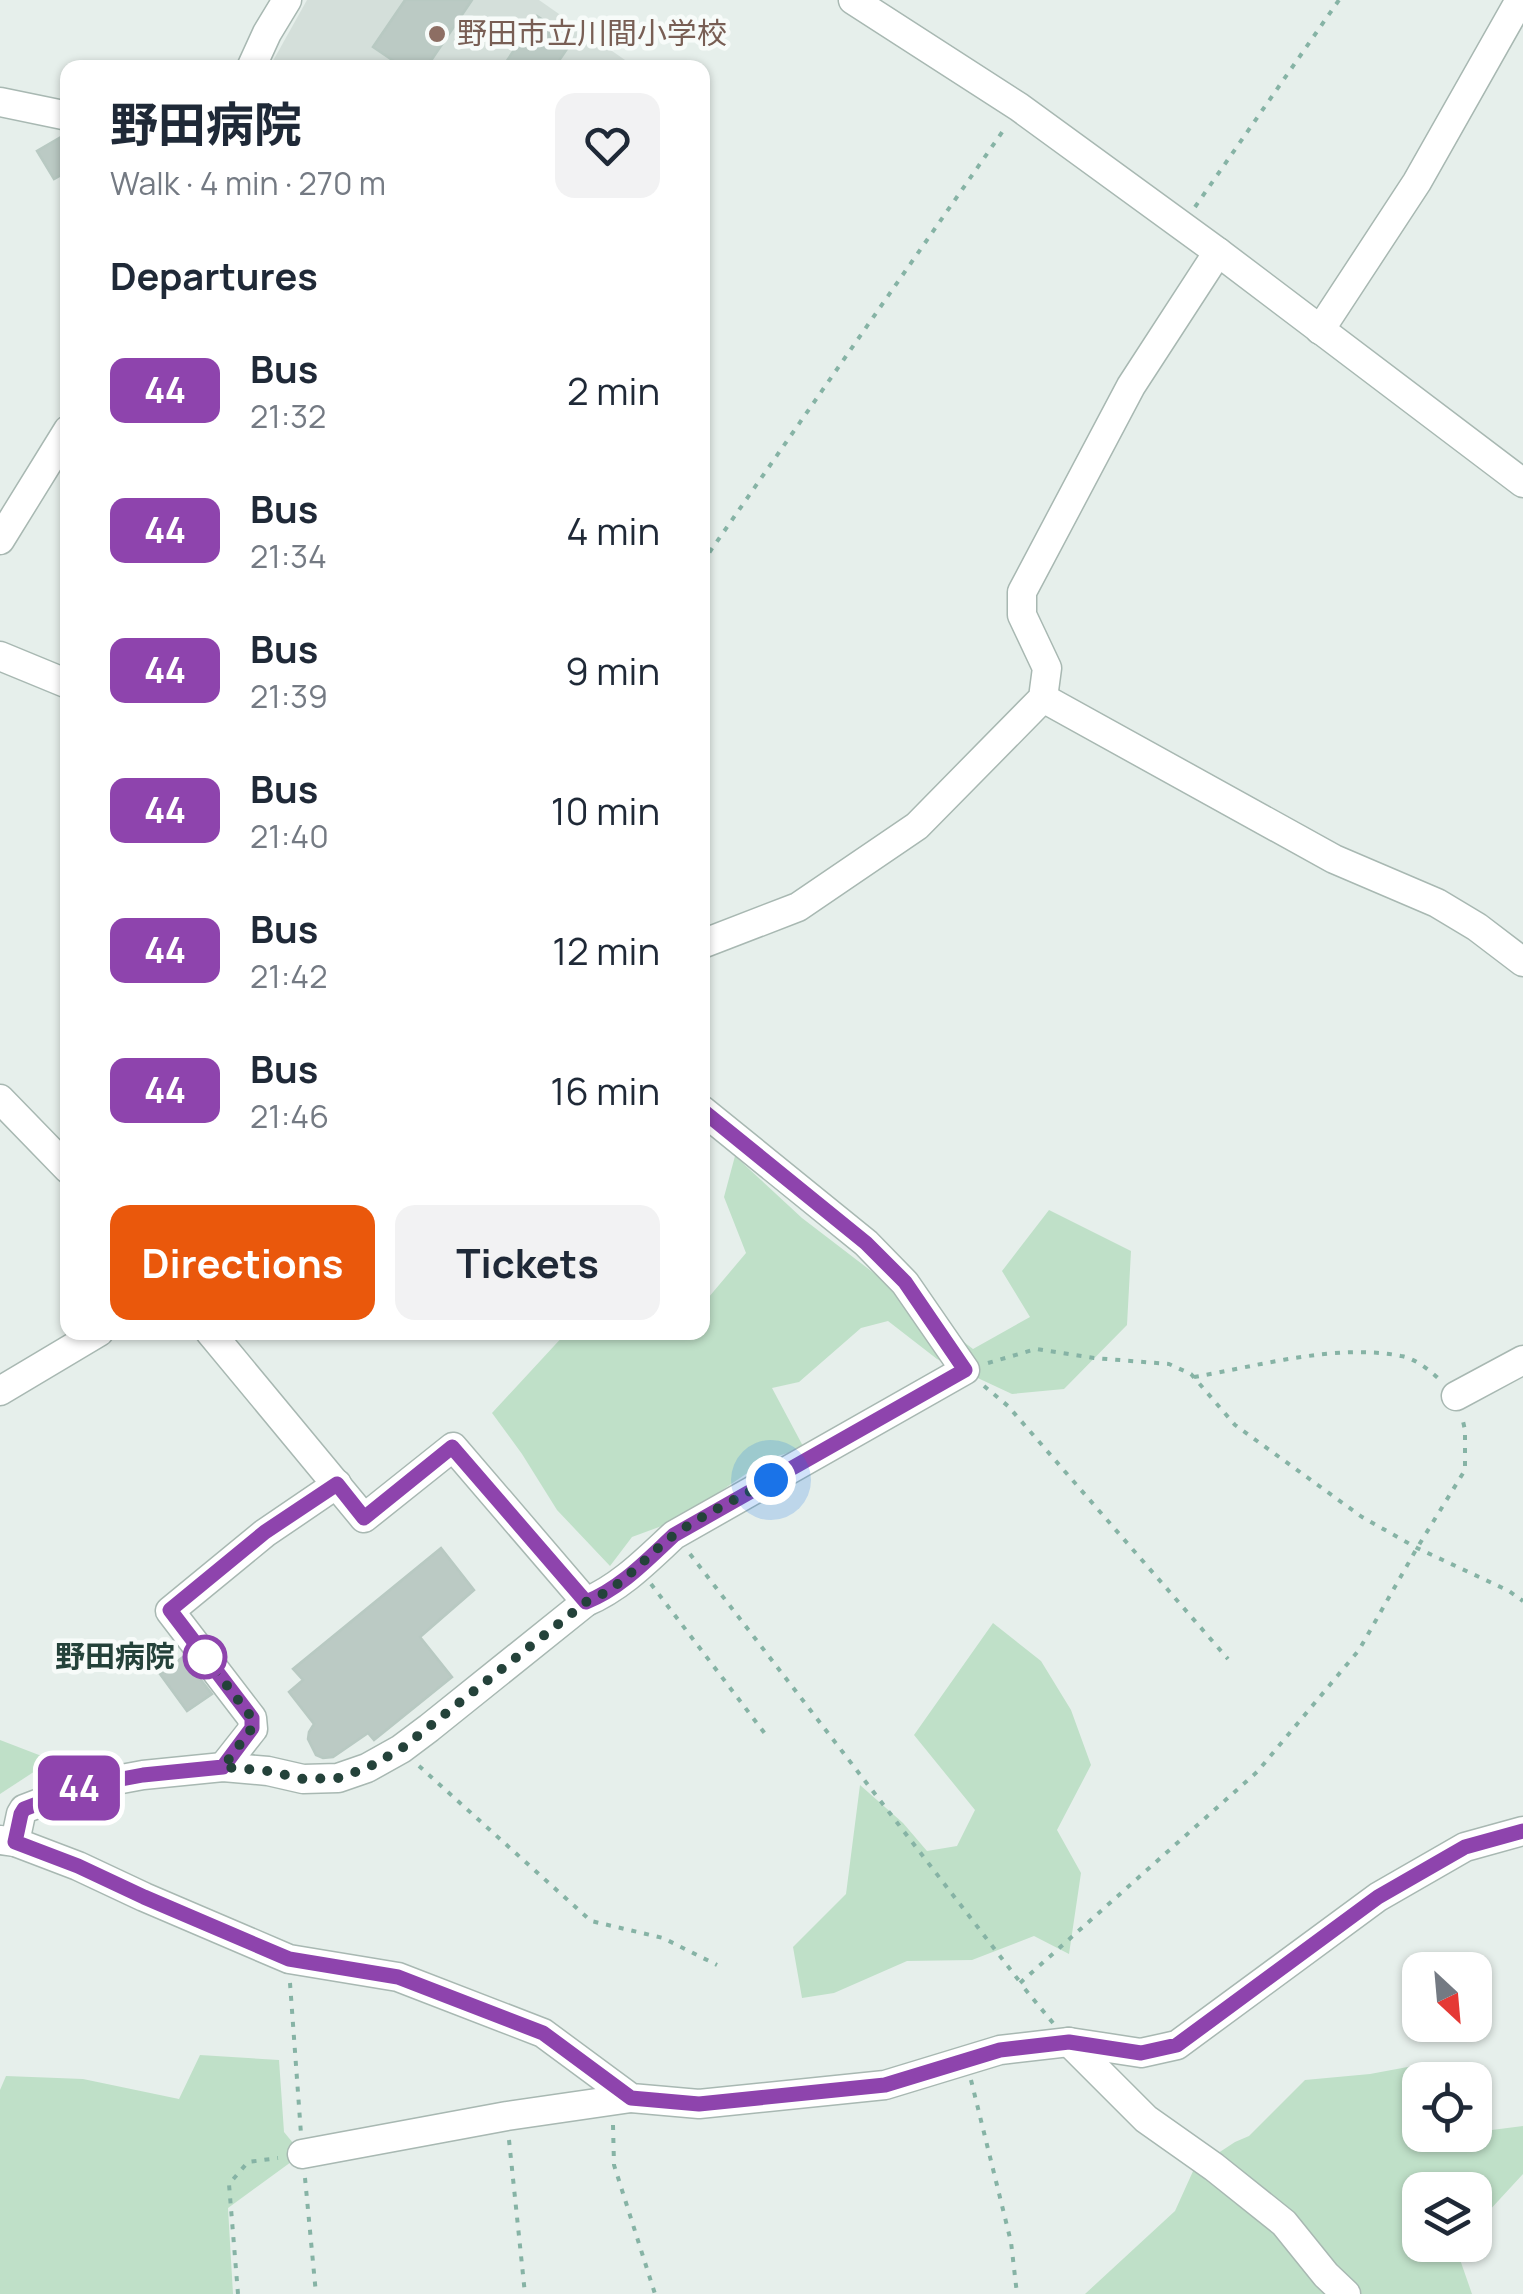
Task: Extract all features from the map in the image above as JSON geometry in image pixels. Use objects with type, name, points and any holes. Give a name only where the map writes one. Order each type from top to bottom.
[{"type":"street","points":[[255,60],[288,0]]},
{"type":"street","points":[[854,0],[1020,107],[1523,483]]},
{"type":"street","points":[[1320,330],[1417,182],[1520,0]]},
{"type":"street","points":[[0,102],[60,114]]},
{"type":"street","points":[[710,941],[798,907],[917,826],[1042,698],[1047,668],[1022,615],[1022,592],[1131,386],[1218,252]]},
{"type":"street","points":[[0,540],[60,443]]},
{"type":"street","points":[[0,656],[60,681]]},
{"type":"street","points":[[1042,698],[1334,859],[1437,902],[1523,962]]},
{"type":"street","points":[[0,1099],[60,1161]]},
{"type":"street","points":[[622,2099],[543,2033],[398,1977],[289,1959],[78,1866],[8,1841],[24,1809],[84,1786],[223,1767],[303,1779],[338,1778],[367,1768],[401,1749],[586,1602],[604,1595],[674,1535],[965,1370],[905,1282],[879,1256],[710,1117]]},
{"type":"street","points":[[0,1392],[86,1340]]},
{"type":"street","points":[[217,1340],[364,1518],[452,1447],[586,1602]]},
{"type":"street","points":[[1456,1396],[1523,1360]]},
{"type":"street","points":[[223,1767],[252,1728],[252,1718],[170,1610],[265,1532],[337,1484]]},
{"type":"street","points":[[302,2154],[622,2099],[699,2104],[885,2085],[1000,2050],[1069,2042],[1141,2053],[1177,2045],[1378,1897],[1465,1847],[1523,1831]]},
{"type":"street","points":[[1069,2042],[1146,2118],[1284,2222],[1326,2276],[1346,2294]]},
{"type":"path","points":[[1181,227],[1339,0]]},
{"type":"path","points":[[710,552],[1020,107]]},
{"type":"path","points":[[965,1370],[1036,1349],[1169,1364],[1194,1378],[1235,1425],[1362,1518],[1416,1548],[1509,1590],[1523,1601]]},
{"type":"path","points":[[1020,1983],[1258,1772],[1359,1650],[1465,1470],[1466,1430],[1456,1396],[1433,1373],[1404,1356],[1341,1352],[1194,1378]]},
{"type":"path","points":[[965,1370],[1008,1406],[1228,1660]]},
{"type":"path","points":[[674,1535],[1069,2042]]},
{"type":"path","points":[[639,1568],[769,1739]]},
{"type":"path","points":[[401,1749],[591,1921],[664,1938],[717,1964]]},
{"type":"path","points":[[289,1959],[316,2294]]},
{"type":"path","points":[[966,2061],[1011,2242],[1016,2294]]},
{"type":"path","points":[[622,2099],[614,2165],[654,2294]]},
{"type":"path","points":[[507,2116],[525,2294]]},
{"type":"path","points":[[238,2294],[229,2184],[248,2162],[302,2154]]},
{"type":"shaded area","name":"野田市立川間小学校","points":[[307,0],[539,0],[625,60],[273,60]]},
{"type":"green space","points":[[735,1156],[802,1218],[973,1349],[1030,1317],[1002,1271],[1049,1210],[1131,1251],[1127,1325],[1064,1389],[1012,1394],[937,1359],[888,1321],[861,1328],[799,1382],[772,1388],[804,1448],[768,1459],[678,1520],[632,1537],[610,1566],[557,1510],[492,1413],[560,1340],[710,1340],[710,1296],[746,1253],[724,1197]]},
{"type":"green space","points":[[993,1623],[1041,1661],[1071,1710],[1091,1765],[1057,1830],[1081,1873],[1069,1954],[1034,1936],[972,1960],[907,1961],[834,1993],[802,1998],[793,1947],[846,1894],[860,1785],[903,1823],[927,1851],[957,1846],[975,1810],[914,1735]]},
{"type":"green space","points":[[0,1740],[52,1760],[0,1794]]},
{"type":"green space","points":[[200,2055],[279,2060],[284,2132],[302,2154],[228,2208],[233,2294],[0,2294],[0,2090],[6,2076],[83,2079],[179,2099]]},
{"type":"green space","points":[[1402,2068],[1402,2152],[1492,2152],[1492,2130],[1523,2126],[1523,2174],[1492,2208],[1492,2172],[1402,2172],[1402,2262],[1461,2262],[1472,2294],[1085,2294],[1175,2211],[1194,2169],[1249,2136],[1305,2080]]},
{"type":"building","points":[[405,0],[472,0],[431,60],[392,60],[373,47]]},
{"type":"building","points":[[537,16],[573,40],[559,60],[507,60]]},
{"type":"building","points":[[60,138],[60,176],[54,179],[37,151]]},
{"type":"building","points":[[441,1548],[474,1590],[420,1637],[452,1677],[374,1740],[368,1733],[333,1757],[316,1755],[308,1739],[314,1724],[289,1692],[303,1680],[293,1669]]},
{"type":"building","points":[[183,1657],[212,1694],[187,1711],[160,1674]]},
{"type":"bus line","name":"44","points":[[710,1116],[866,1243],[905,1282],[965,1370],[674,1535],[604,1595],[586,1602],[452,1447],[364,1518],[337,1484],[265,1532],[170,1610],[252,1718],[252,1728],[223,1767],[84,1786],[24,1809],[15,1842],[289,1959],[398,1977],[543,2033],[631,2098],[699,2104],[885,2085],[1000,2050],[1069,2042],[1141,2053],[1177,2045],[1378,1897],[1465,1847],[1523,1831]]},
{"type":"place","name":"野田市立川間小学校","points":[[437,34]]},
{"type":"place","name":"野田病院","points":[[205,1657]]},
{"type":"route","points":[[205,1657],[252,1718],[252,1728],[223,1767],[303,1779],[338,1778],[367,1768],[401,1749],[586,1602],[604,1595],[639,1568],[674,1535],[771,1480]]}]
